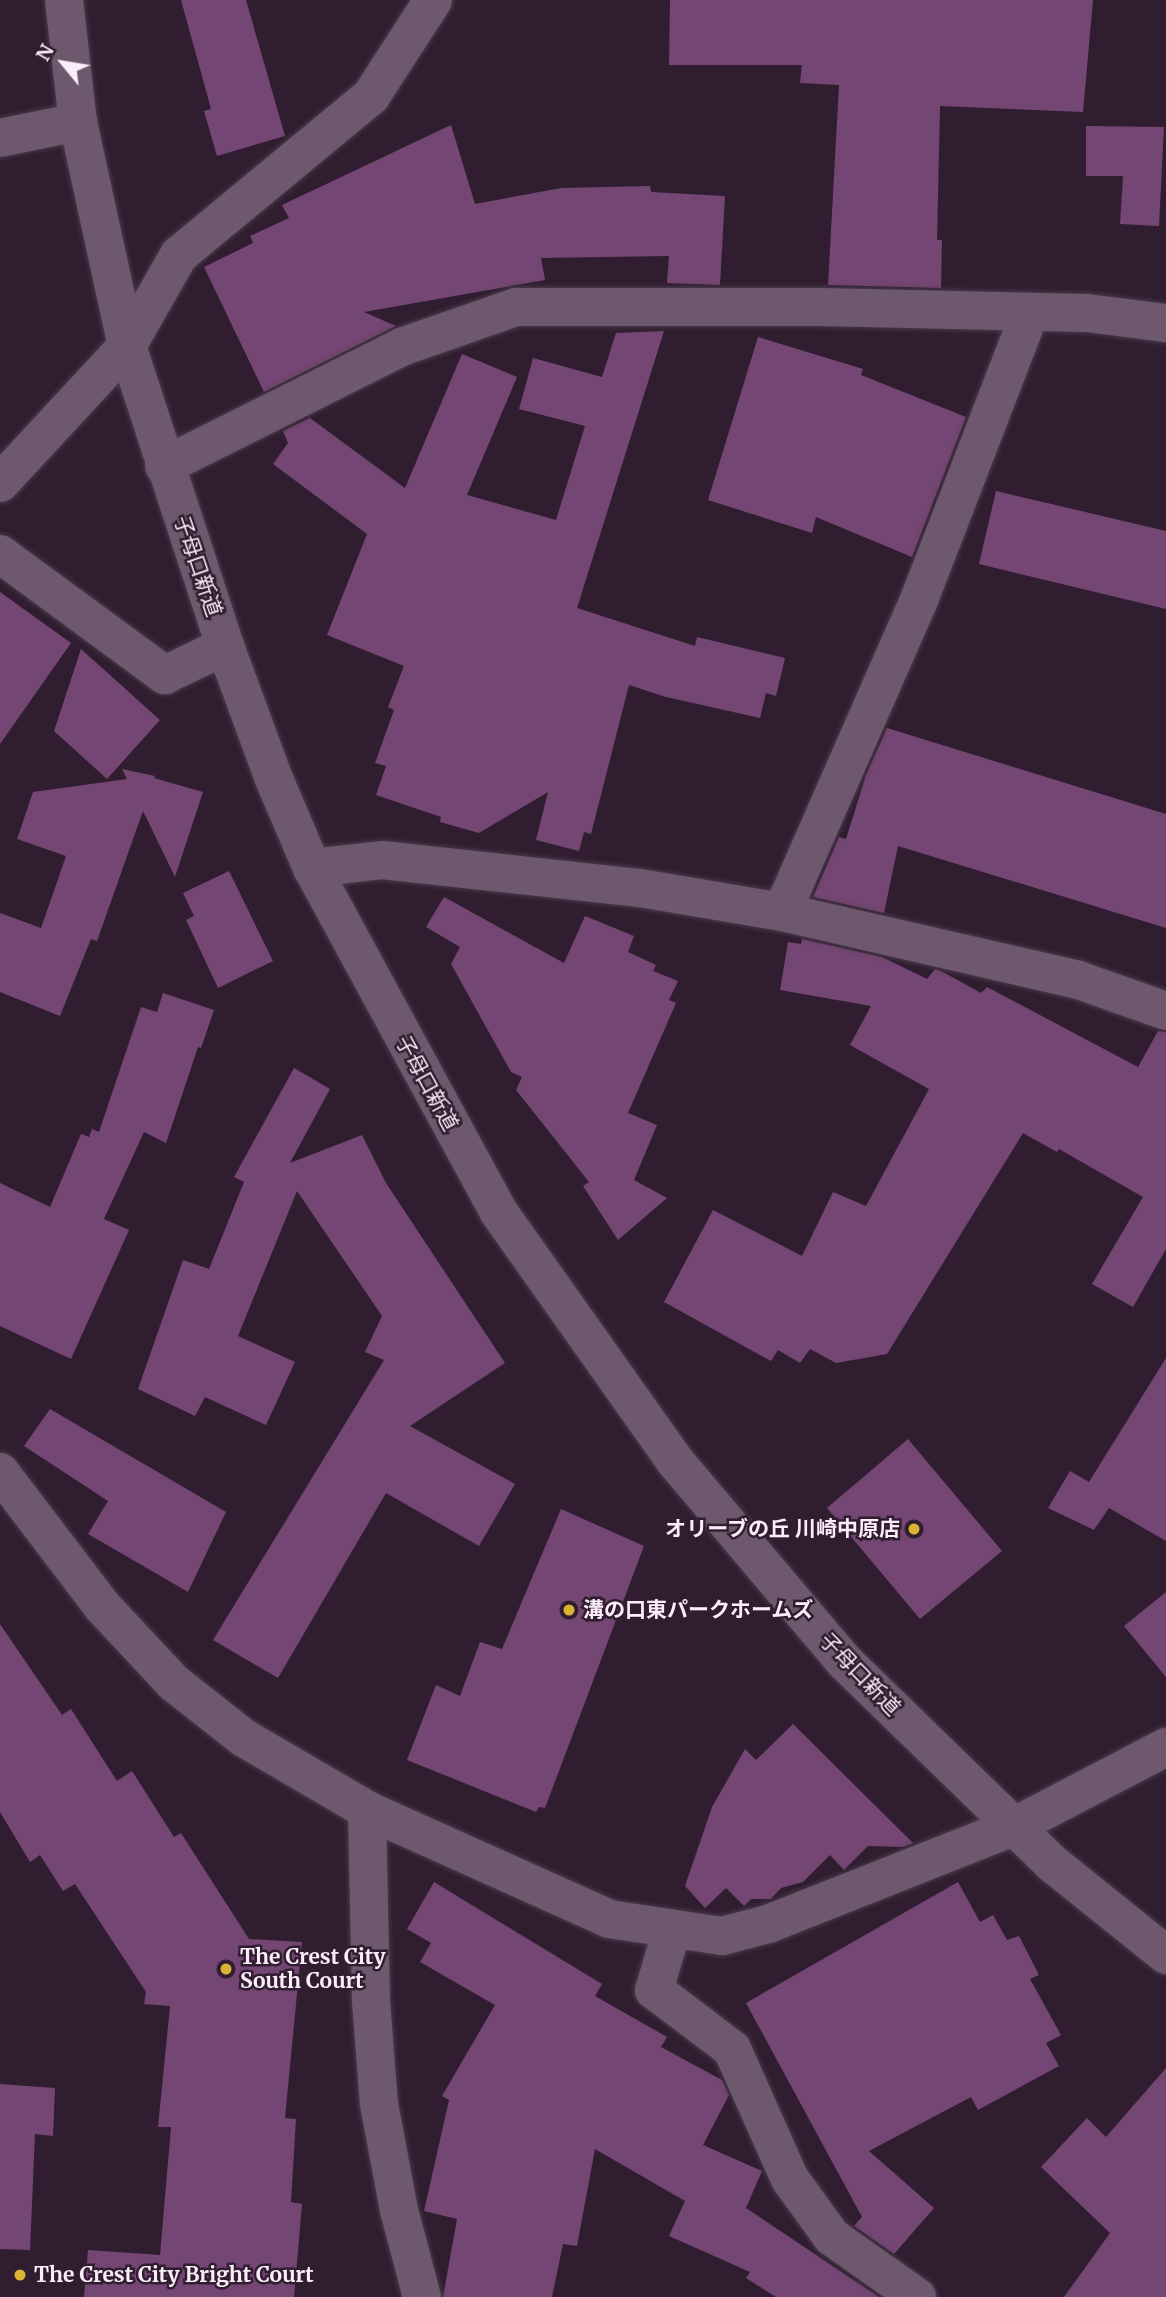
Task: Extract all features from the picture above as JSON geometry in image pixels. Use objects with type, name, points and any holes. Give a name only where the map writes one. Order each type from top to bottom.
[{"type":"street","name":"子母口新道","points":[[64,0],[78,122],[127,346],[225,646],[274,779],[312,868],[498,1210],[676,1461],[845,1662],[1013,1827],[1166,1955]]},
{"type":"street","points":[[0,483],[127,346],[179,255],[371,96],[433,0]]},
{"type":"street","points":[[0,138],[78,122]]},
{"type":"street","points":[[164,466],[404,346],[516,307],[821,306],[1087,313],[1165,320]]},
{"type":"street","points":[[782,912],[919,600],[1030,312]]},
{"type":"street","points":[[0,554],[165,675],[225,646]]},
{"type":"street","points":[[312,868],[382,860],[640,888],[782,912],[1078,980],[1166,1011]]},
{"type":"street","points":[[0,1472],[102,1606],[174,1683],[244,1738],[367,1810],[609,1920],[722,1936],[768,1924],[1013,1827],[1166,1747]]},
{"type":"street","points":[[367,1810],[371,2001],[379,2104],[399,2210],[422,2297]]},
{"type":"street","points":[[671,1930],[653,1990],[732,2049],[790,2179],[832,2237],[917,2297]]},
{"type":"building","points":[[181,0],[246,0],[285,136],[217,156],[204,111],[211,109]]},
{"type":"building","points":[[670,0],[1093,0],[1083,112],[940,106],[937,240],[942,240],[941,288],[828,285],[839,85],[800,83],[802,65],[669,65]]},
{"type":"building","points":[[451,125],[475,204],[561,188],[650,186],[651,192],[725,196],[720,285],[667,283],[669,256],[541,258],[545,280],[364,312],[396,326],[264,392],[204,267],[253,243],[250,236],[289,218],[282,205]]},
{"type":"building","points":[[1086,126],[1164,127],[1159,226],[1120,224],[1123,176],[1086,176]]},
{"type":"building","points":[[664,331],[577,608],[695,646],[697,637],[785,658],[776,696],[766,693],[760,718],[666,697],[629,685],[591,834],[584,832],[579,851],[536,840],[548,792],[479,833],[440,822],[441,817],[376,795],[386,766],[375,763],[394,710],[388,707],[404,666],[327,635],[367,534],[273,464],[288,443],[283,431],[310,418],[405,488],[462,354],[517,377],[467,495],[556,520],[585,426],[519,409],[533,358],[602,377],[616,333]]},
{"type":"building","points":[[758,337],[863,369],[861,375],[966,417],[912,557],[816,517],[812,533],[708,500]]},
{"type":"building","points":[[996,491],[1166,531],[1166,609],[979,564]]},
{"type":"building","points":[[0,592],[71,643],[0,744]]},
{"type":"building","points":[[81,649],[160,720],[107,779],[54,731]]},
{"type":"building","points":[[887,728],[1166,814],[1166,928],[898,846],[884,913],[813,897],[839,837],[846,839],[866,775]]},
{"type":"building","points":[[122,769],[155,776],[154,778],[203,792],[175,877],[143,811],[97,941],[91,939],[60,1016],[0,992],[0,913],[41,928],[66,856],[17,839],[33,792],[127,779]]},
{"type":"building","points":[[229,871],[273,961],[218,988],[186,920],[194,916],[183,893]]},
{"type":"building","points":[[444,897],[564,963],[585,916],[634,936],[628,952],[656,965],[653,971],[678,981],[669,1000],[676,1003],[628,1113],[657,1125],[634,1180],[667,1198],[618,1240],[583,1186],[589,1182],[516,1090],[522,1077],[511,1072],[451,964],[460,947],[426,927]]},
{"type":"building","points":[[802,939],[882,957],[927,979],[935,969],[981,993],[987,987],[1138,1067],[1158,1031],[1166,1032],[1166,1249],[1133,1307],[1092,1284],[1143,1197],[1059,1149],[1057,1152],[1023,1133],[887,1354],[836,1363],[810,1349],[800,1363],[778,1350],[771,1361],[664,1302],[713,1210],[802,1256],[833,1192],[866,1206],[929,1089],[850,1045],[871,1006],[780,990],[788,942],[801,944]]},
{"type":"building","points":[[163,993],[214,1010],[201,1048],[198,1047],[166,1143],[144,1132],[104,1219],[129,1230],[71,1359],[0,1326],[0,1183],[50,1207],[81,1134],[89,1137],[92,1129],[99,1132],[141,1007],[157,1012]]},
{"type":"building","points":[[294,1068],[330,1089],[290,1163],[362,1135],[386,1183],[505,1363],[410,1426],[515,1484],[479,1546],[386,1493],[278,1678],[213,1640],[384,1360],[365,1352],[382,1316],[297,1191],[238,1336],[295,1362],[266,1425],[205,1397],[195,1416],[138,1389],[183,1260],[209,1269],[244,1182],[234,1177]]},
{"type":"building","points":[[1166,1358],[1166,1541],[1109,1508],[1094,1530],[1048,1508],[1070,1471],[1089,1482]]},
{"type":"building","points":[[50,1409],[226,1512],[188,1592],[88,1534],[108,1501],[24,1446]]},
{"type":"building","name":"オリーブの丘 川崎中原店","points":[[908,1439],[1002,1551],[920,1619],[827,1508]]},
{"type":"building","name":"溝の口東パークホームズ","points":[[561,1509],[644,1546],[545,1808],[539,1807],[536,1812],[407,1760],[436,1685],[460,1696],[480,1642],[502,1649]]},
{"type":"building","points":[[1166,1592],[1166,1677],[1124,1626]]},
{"type":"building","name":"The Crest City South Court","points":[[0,1624],[62,1715],[71,1709],[117,1781],[132,1771],[174,1837],[181,1833],[249,1939],[302,1942],[285,2118],[296,2119],[291,2202],[302,2204],[294,2297],[84,2297],[88,2250],[160,2255],[171,2127],[158,2127],[170,2006],[144,2004],[146,1992],[75,1884],[63,1891],[40,1855],[30,1862],[0,1812]]},
{"type":"building","points":[[793,1724],[913,1843],[903,1847],[868,1846],[844,1870],[830,1855],[803,1882],[781,1888],[771,1899],[751,1899],[744,1906],[726,1888],[705,1908],[685,1886],[712,1807],[745,1749],[756,1760]]},
{"type":"building","points":[[434,1882],[602,1984],[595,1996],[667,2037],[661,2047],[722,2080],[729,2095],[703,2145],[762,2171],[746,2208],[879,2297],[776,2297],[746,2278],[750,2272],[669,2236],[685,2201],[595,2149],[577,2246],[563,2244],[552,2297],[443,2297],[457,2219],[424,2211],[449,2100],[442,2096],[495,2005],[420,1962],[431,1943],[407,1929]]},
{"type":"building","points":[[958,1882],[980,1922],[993,1915],[1007,1940],[1019,1936],[1039,1975],[1030,1979],[1061,2035],[1046,2043],[1059,2066],[978,2110],[971,2097],[869,2151],[934,2208],[894,2254],[854,2226],[862,2217],[746,2003]]},
{"type":"building","points":[[1166,2068],[1166,2297],[1064,2297],[1110,2233],[1041,2167],[1087,2118],[1106,2137]]},
{"type":"building","points":[[0,2084],[55,2088],[53,2136],[35,2134],[30,2250],[0,2249]]},
{"type":"place","name":"オリーブの丘 川崎中原店","points":[[914,1529]]},
{"type":"place","name":"溝の口東パークホームズ","points":[[569,1610]]},
{"type":"place","name":"The Crest City South Court","points":[[226,1969]]},
{"type":"place","name":"The Crest City Bright Court","points":[[20,2275]]}]
